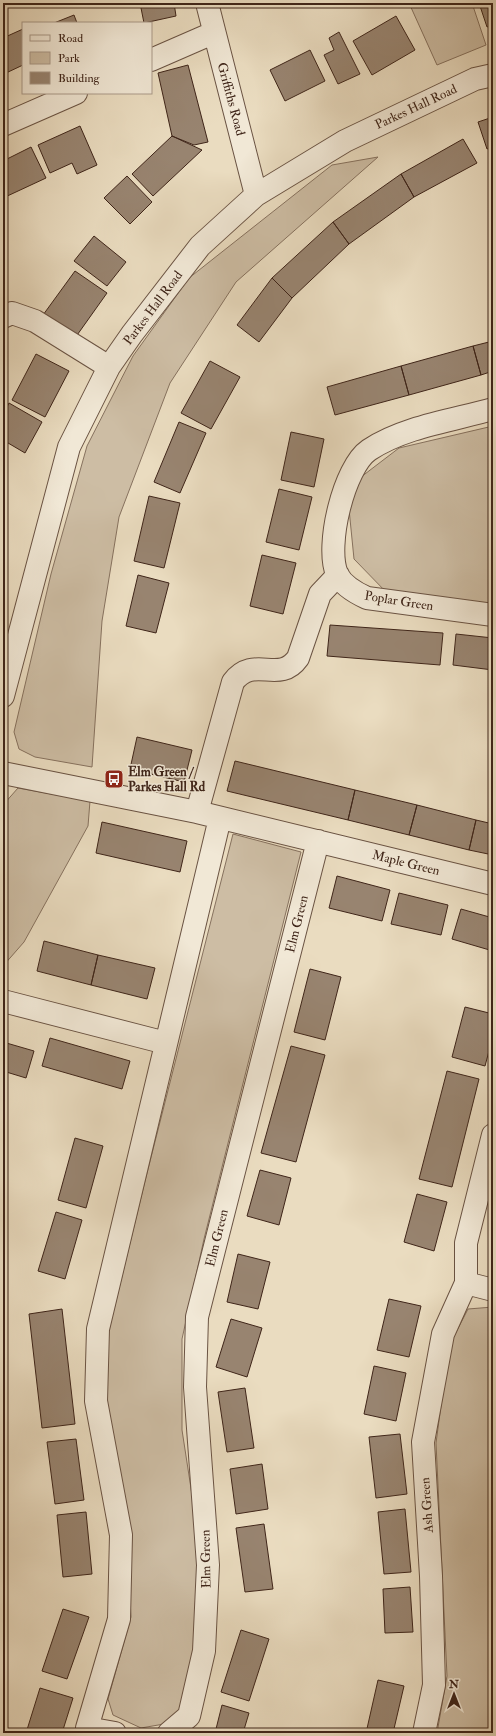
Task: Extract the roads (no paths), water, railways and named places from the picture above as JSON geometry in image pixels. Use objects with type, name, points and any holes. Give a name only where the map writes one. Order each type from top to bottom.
[{"type":"street","name":"Griffiths Road","points":[[207,3],[213,33],[256,195]]},
{"type":"street","points":[[152,60],[213,33]]},
{"type":"street","name":"Parkes Hall Road","points":[[3,696],[9,650],[69,447],[109,367],[200,246],[256,195],[345,141],[475,79],[493,75]]},
{"type":"street","points":[[3,125],[74,94]]},
{"type":"street","points":[[3,317],[12,313],[35,321],[109,367]]},
{"type":"street","points":[[198,812],[233,682],[242,671],[250,669],[280,670],[287,668],[298,658],[320,594],[338,576],[333,555],[340,500],[356,463],[368,451],[390,439],[493,410]]},
{"type":"street","name":"Poplar Green","points":[[338,576],[355,593],[367,598],[493,615]]},
{"type":"street","points":[[3,773],[198,812],[318,842]]},
{"type":"street","points":[[115,1733],[86,1730],[119,1619],[121,1535],[96,1401],[98,1329],[220,818]]},
{"type":"street","name":"Maple Green","points":[[318,842],[493,884]]},
{"type":"street","name":"Elm Green","points":[[169,1733],[189,1716],[204,1651],[208,1565],[195,1387],[198,1317],[318,842]]},
{"type":"street","points":[[3,1001],[166,1043]]},
{"type":"street","points":[[493,1134],[466,1243],[466,1284],[493,1290]]},
{"type":"street","name":"Ash Green","points":[[424,1733],[434,1685],[431,1576],[423,1442],[443,1334],[466,1284]]},
{"type":"place","name":"Elm Green / Parkes Hall Rd","points":[[114,779]]}]
